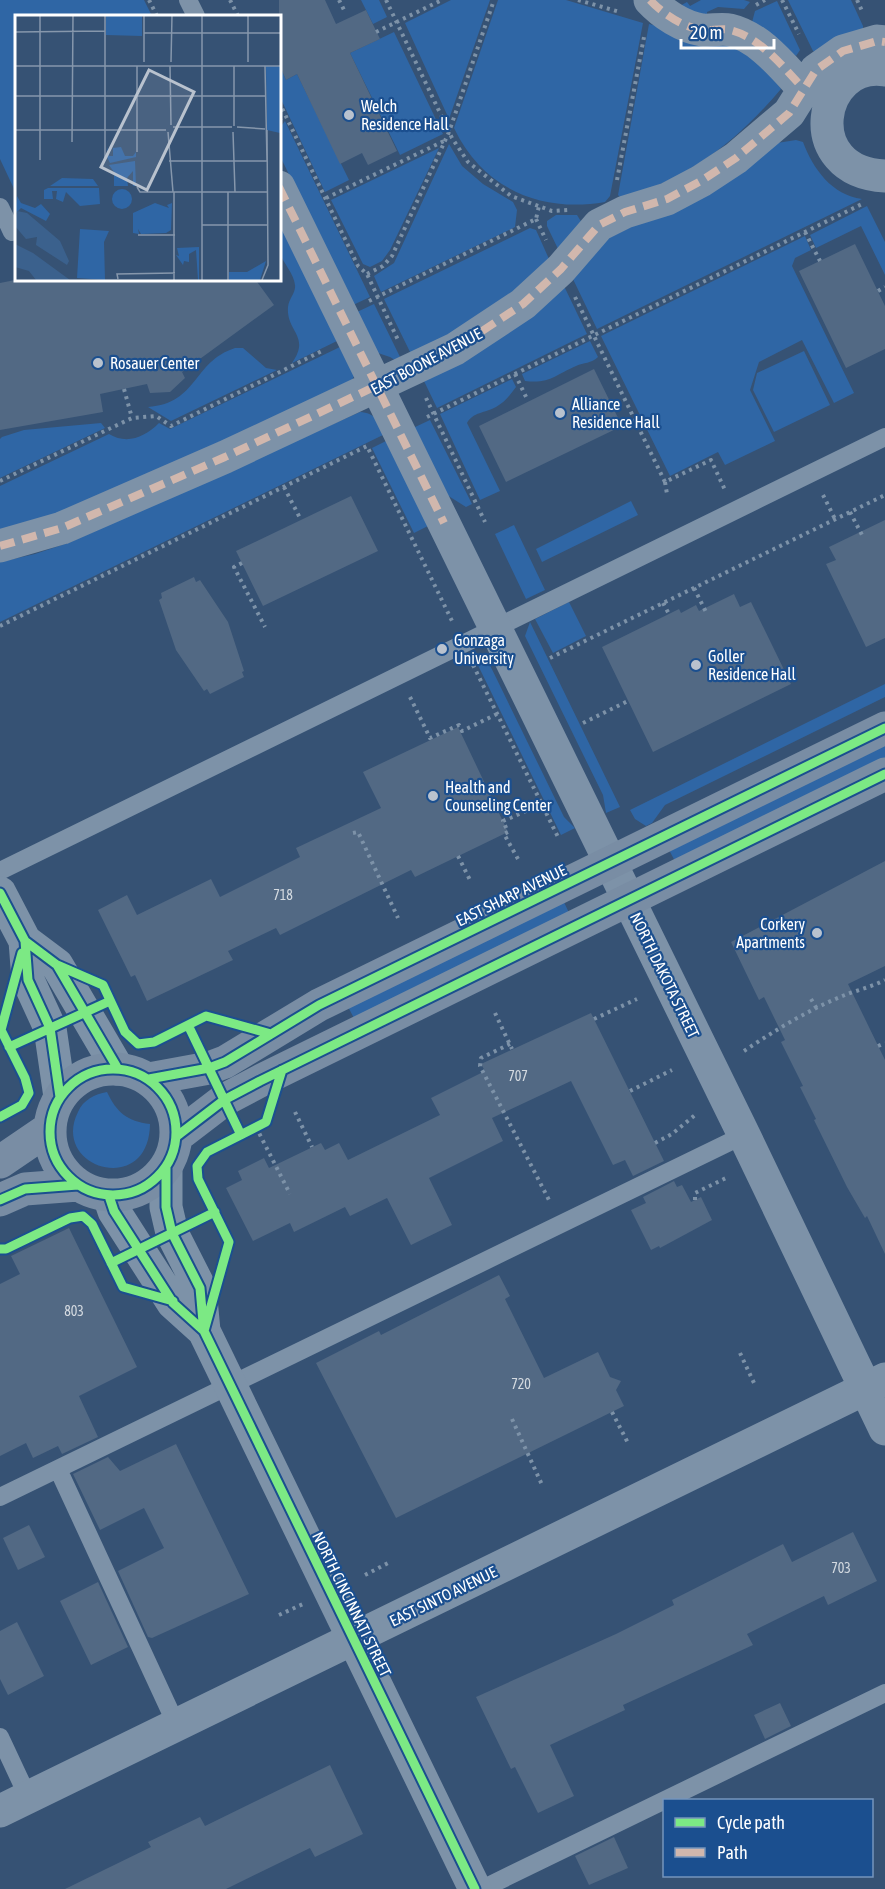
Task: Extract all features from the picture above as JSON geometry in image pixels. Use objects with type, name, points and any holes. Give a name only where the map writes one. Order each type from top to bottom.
[{"type":"street","points":[[651,9],[685,26],[702,30],[730,30],[746,37],[768,52],[803,88]]},
{"type":"street","name":"EAST BOONE AVENUE","points":[[0,546],[62,528],[377,388],[479,335],[523,304],[561,269],[599,225],[610,218],[667,199],[727,163],[789,113],[816,70],[843,51],[877,41],[885,42]]},
{"type":"street","points":[[877,188],[869,175],[853,169],[840,159],[831,144],[826,128],[827,110],[834,94],[846,82],[861,73],[885,70]]},
{"type":"street","name":"NORTH DAKOTA STREET","points":[[280,189],[744,1135],[875,1383],[885,1429]]},
{"type":"street","name":"EAST SHARP AVENUE","points":[[149,1080],[209,1068],[225,1062],[319,1005],[885,728]]},
{"type":"street","points":[[177,1136],[224,1100],[260,1081],[885,774]]},
{"type":"street","points":[[0,893],[25,941],[28,980],[50,1028],[60,1097]]},
{"type":"street","points":[[25,941],[57,965],[118,1069]]},
{"type":"street","points":[[118,1069],[134,1072],[149,1080],[162,1090],[171,1104],[177,1136],[174,1153],[166,1167],[155,1180],[142,1189],[126,1195],[109,1196],[78,1185],[65,1174],[56,1160],[51,1145],[50,1128],[53,1112],[60,1097],[72,1084],[101,1070],[118,1069]]},
{"type":"street","points":[[0,1162],[50,1128]]},
{"type":"street","name":"NORTH CINCINNATI STREET","points":[[166,1167],[166,1207],[170,1224],[200,1288],[204,1331],[475,1889]]},
{"type":"street","points":[[0,1200],[25,1189],[78,1185]]},
{"type":"street","name":"NORTH CINCINNATI STREET","points":[[109,1196],[114,1211],[173,1303],[204,1331]]},
{"type":"street","name":"EAST SINTO AVENUE","points":[[14,1804],[875,1383]]},
{"type":"lane","points":[[188,0],[196,15]]},
{"type":"lane","points":[[0,207],[9,233]]},
{"type":"lane","points":[[0,871],[885,437]]},
{"type":"lane","points":[[0,1497],[744,1135]]},
{"type":"lane","points":[[57,1469],[176,1724]]},
{"type":"lane","points":[[667,1799],[885,1693]]},
{"type":"lane","points":[[0,1737],[14,1804]]},
{"type":"lane","points":[[482,1889],[663,1801]]},
{"type":"path","points":[[149,0],[156,15]]},
{"type":"path","points":[[230,0],[238,15]]},
{"type":"path","points":[[339,0],[344,10]]},
{"type":"path","points":[[386,0],[449,132],[468,162],[511,196],[552,211],[585,210],[610,218],[651,9],[579,0]]},
{"type":"path","points":[[376,32],[442,0]]},
{"type":"path","points":[[367,274],[383,266],[392,256],[446,141],[494,0]]},
{"type":"path","points":[[280,104],[326,198],[446,141]]},
{"type":"path","points":[[280,119],[286,116]]},
{"type":"path","points":[[0,626],[805,232],[877,188]]},
{"type":"path","points":[[539,206],[536,219],[665,482],[667,494]]},
{"type":"path","points":[[0,482],[132,418],[156,416],[171,426],[536,219]]},
{"type":"path","points":[[805,232],[819,261]]},
{"type":"path","points":[[878,291],[885,287]]},
{"type":"path","points":[[515,374],[528,401]]},
{"type":"path","points":[[124,389],[132,418]]},
{"type":"path","points":[[367,446],[559,839]]},
{"type":"path","points":[[665,482],[711,460],[735,511]]},
{"type":"path","points":[[284,487],[301,520]]},
{"type":"path","points":[[550,658],[885,495]]},
{"type":"path","points":[[850,512],[862,535]]},
{"type":"path","points":[[242,563],[234,567],[265,627]]},
{"type":"path","points":[[694,588],[706,612]]},
{"type":"path","points":[[663,603],[669,614]]},
{"type":"path","points":[[399,675],[430,738],[459,725],[462,731],[497,714]]},
{"type":"path","points":[[583,723],[628,701]]},
{"type":"path","points":[[518,860],[504,834],[508,832],[503,821],[542,804]]},
{"type":"path","points":[[353,833],[358,832],[399,918]]},
{"type":"path","points":[[458,856],[471,882]]},
{"type":"path","points":[[744,1051],[774,1031],[817,1010],[883,981],[885,988]]},
{"type":"path","points":[[594,1019],[637,999]]},
{"type":"path","points":[[811,999],[817,1010]]},
{"type":"path","points":[[495,1013],[512,1049]]},
{"type":"path","points":[[879,1046],[885,1043]]},
{"type":"path","points":[[510,1044],[481,1058],[480,1066],[560,1224]]},
{"type":"path","points":[[630,1091],[672,1070]]},
{"type":"path","points":[[295,1112],[312,1147]]},
{"type":"path","points":[[655,1143],[672,1134],[695,1115]]},
{"type":"path","points":[[266,1122],[253,1129],[290,1194]]},
{"type":"path","points":[[695,1200],[695,1193],[726,1178]]},
{"type":"path","points":[[740,1353],[754,1383]]},
{"type":"path","points":[[612,1412],[629,1445]]},
{"type":"path","points":[[512,1419],[543,1487]]},
{"type":"path","points":[[365,1575],[390,1562]]},
{"type":"path","points":[[279,1615],[308,1602]]},
{"type":"shaded area","points":[[0,0],[144,0],[152,15],[15,15],[15,191],[0,159]]},
{"type":"shaded area","points":[[361,0],[379,0],[387,17],[373,24]]},
{"type":"shaded area","points":[[451,0],[490,0],[449,119],[405,23]]},
{"type":"shaded area","points":[[498,0],[566,0],[643,23],[610,196],[605,202],[558,204],[537,200],[516,192],[481,167],[466,149],[454,128]]},
{"type":"shaded area","points":[[701,0],[750,2],[744,9],[718,7],[707,12],[707,17],[676,8],[687,2],[690,6]]},
{"type":"shaded area","points":[[788,0],[851,0],[863,26],[863,31],[818,53],[813,51]]},
{"type":"shaded area","points":[[777,1],[800,50],[796,56],[751,26],[755,11]]},
{"type":"shaded area","points":[[649,24],[728,42],[759,59],[781,89],[746,126],[710,156],[670,180],[622,199],[618,195]]},
{"type":"shaded area","points":[[394,32],[443,134],[400,155],[350,53]]},
{"type":"shaded area","points":[[280,66],[286,80],[297,74],[349,180],[325,192],[280,97]]},
{"type":"shaded area","points":[[285,121],[370,297],[353,305],[280,156],[280,128]]},
{"type":"shaded area","points":[[796,140],[803,142],[812,162],[825,179],[851,197],[862,199],[597,329],[572,277],[606,239],[777,143]]},
{"type":"shaded area","points":[[449,144],[462,166],[483,184],[513,202],[517,210],[515,227],[381,292],[374,276],[394,263]]},
{"type":"shaded area","points":[[439,148],[390,250],[382,261],[370,267],[363,264],[331,200]]},
{"type":"shaded area","points":[[867,206],[885,242],[885,275],[861,226],[816,248],[810,235]]},
{"type":"shaded area","points":[[556,215],[577,215],[582,223],[559,251],[547,226],[547,221]]},
{"type":"shaded area","points":[[280,219],[339,340],[292,363],[299,346],[299,340],[288,315],[288,307],[295,285],[280,253]]},
{"type":"shaded area","points":[[530,228],[536,230],[549,259],[510,295],[472,323],[412,356],[384,299]]},
{"type":"shaded area","points":[[805,236],[811,250],[795,258],[792,266],[854,393],[834,403],[802,340],[759,362],[750,390],[775,441],[725,465],[718,452],[670,476],[601,336]]},
{"type":"shaded area","points":[[564,286],[587,334],[437,408],[424,381],[497,339]]},
{"type":"shaded area","points":[[374,304],[402,361],[398,362],[378,353],[357,312]]},
{"type":"shaded area","points":[[590,341],[598,357],[595,359],[547,380],[525,381],[522,374]]},
{"type":"shaded area","points":[[342,346],[354,376],[351,383],[92,503],[0,533],[0,486],[109,434],[122,439],[136,438],[159,423],[170,429]]},
{"type":"shaded area","points":[[235,348],[243,348],[266,368],[277,370],[171,421],[148,407],[165,404],[177,398],[210,363],[221,354]]},
{"type":"shaded area","points":[[804,351],[830,405],[774,432],[753,390],[757,373]]},
{"type":"shaded area","points":[[512,379],[516,387],[505,401],[473,417],[467,423],[500,491],[480,500],[440,414]]},
{"type":"shaded area","points":[[360,412],[376,418],[385,434],[0,622],[0,562],[68,543]]},
{"type":"shaded area","points":[[430,420],[472,504],[466,507],[447,495],[413,428]]},
{"type":"shaded area","points":[[101,423],[105,428],[0,478],[0,439],[2,437],[24,430]]},
{"type":"shaded area","points":[[388,440],[430,525],[414,533],[372,448]]},
{"type":"shaded area","points":[[631,501],[638,515],[542,562],[536,549]]},
{"type":"shaded area","points":[[514,525],[545,590],[526,599],[495,534]]},
{"type":"shaded area","points":[[569,602],[586,636],[553,653],[535,619]]},
{"type":"shaded area","points":[[530,622],[620,807],[606,813],[603,795],[525,636]]},
{"type":"shaded area","points":[[472,653],[485,655],[564,817],[575,828],[561,835]]},
{"type":"shaded area","points":[[885,684],[885,697],[665,805],[652,823],[646,826],[635,819],[630,810]]},
{"type":"shaded area","points":[[885,738],[885,763],[677,865],[667,846]]},
{"type":"shaded area","points":[[562,898],[571,917],[356,1022],[346,1003]]},
{"type":"shaded area","points":[[107,1092],[124,1115],[135,1121],[150,1124],[145,1147],[134,1161],[119,1167],[103,1167],[88,1160],[77,1148],[73,1132],[78,1112],[83,1104],[94,1096]]},
{"type":"building","name":"Welch Residence Hall","points":[[279,0],[325,0],[336,24],[366,10],[380,39],[350,53],[397,151],[368,165],[362,153],[340,164],[297,74],[286,80],[280,66]]},
{"type":"building","points":[[855,244],[885,306],[885,349],[846,368],[799,271]]},
{"type":"building","name":"Rosauer Center","points":[[15,280],[256,280],[274,305],[182,372],[185,378],[170,392],[150,393],[147,384],[100,394],[103,412],[0,430],[0,283]]},
{"type":"building","name":"Alliance Residence Hall","points":[[594,369],[622,426],[506,482],[479,426]]},
{"type":"building","points":[[351,496],[378,551],[263,606],[236,551]]},
{"type":"building","points":[[885,520],[885,638],[866,647],[826,564],[836,560],[829,547]]},
{"type":"building","points":[[194,577],[196,582],[200,580],[228,622],[244,671],[242,672],[244,677],[210,694],[207,689],[204,691],[176,650],[159,600],[162,598],[161,593]]},
{"type":"building","name":"Goller Residence Hall","points":[[734,594],[740,607],[751,602],[791,684],[653,752],[602,647],[679,609],[681,613],[696,605],[699,611]]},
{"type":"building","points":[[458,727],[508,832],[415,877],[411,870],[280,935],[276,928],[228,951],[233,960],[147,1001],[135,975],[131,977],[98,910],[127,895],[137,915],[211,879],[220,897],[300,857],[296,848],[381,808],[363,772]]},
{"type":"building","points":[[885,861],[885,966],[848,984],[885,1060],[885,1254],[867,1216],[865,1218],[847,1187],[814,1120],[816,1119],[800,1087],[803,1086],[781,1042],[785,1040],[764,997],[759,1000],[731,942]]},
{"type":"building","points":[[591,1013],[664,1161],[633,1176],[625,1160],[613,1165],[571,1081],[492,1118],[503,1141],[429,1178],[452,1225],[411,1245],[387,1198],[350,1216],[345,1207],[294,1232],[290,1223],[253,1241],[226,1188],[242,1180],[238,1171],[264,1158],[269,1168],[321,1143],[325,1150],[339,1143],[348,1160],[440,1115],[431,1098],[485,1071],[481,1064]]},
{"type":"building","points":[[674,1181],[677,1187],[682,1185],[691,1202],[701,1197],[712,1220],[660,1248],[659,1246],[651,1250],[631,1210],[646,1203],[643,1197]]},
{"type":"building","points":[[69,1228],[137,1367],[79,1396],[98,1437],[62,1454],[58,1446],[33,1458],[26,1443],[0,1456],[0,1284],[20,1274],[11,1256]]},
{"type":"building","points":[[499,1275],[510,1296],[505,1299],[544,1378],[598,1352],[610,1377],[621,1381],[616,1390],[624,1406],[396,1518],[316,1363],[379,1331],[381,1335]]},
{"type":"building","points":[[176,1444],[249,1594],[152,1638],[148,1637],[118,1571],[164,1548],[144,1508],[100,1530],[73,1474],[108,1457],[120,1471]]},
{"type":"building","points":[[29,1525],[45,1557],[18,1570],[3,1538]]},
{"type":"building","points":[[853,1532],[877,1581],[828,1605],[824,1596],[747,1634],[753,1645],[623,1705],[625,1710],[550,1745],[574,1796],[538,1813],[515,1767],[511,1769],[476,1697],[616,1634],[674,1605],[672,1600],[783,1544],[792,1562]]},
{"type":"building","points":[[98,1582],[128,1647],[91,1665],[60,1601]]},
{"type":"building","points":[[17,1622],[44,1676],[8,1695],[0,1679],[0,1631]]},
{"type":"building","points":[[780,1703],[791,1726],[765,1739],[754,1715]]},
{"type":"building","points":[[330,1765],[363,1834],[315,1857],[310,1848],[226,1889],[65,1889],[151,1847],[148,1842],[200,1817],[205,1826]]},
{"type":"building","points":[[614,1837],[628,1868],[589,1885],[575,1856]]},
{"type":"marked path","points":[[650,0],[667,15],[688,26],[702,30],[730,30],[751,39],[779,62],[803,88]]},
{"type":"marked path","points":[[0,546],[62,528],[225,457],[455,349],[523,304],[561,269],[599,225],[625,212],[667,199],[701,181],[736,158],[789,113],[816,70],[843,51],[877,41],[885,42]]},
{"type":"marked path","points":[[280,189],[444,523]]},
{"type":"cycle path","points":[[149,1079],[209,1068],[225,1062],[319,1005],[885,728]]},
{"type":"cycle path","points":[[177,1136],[224,1100],[260,1081],[885,774]]},
{"type":"cycle path","points":[[0,893],[25,941],[28,980],[50,1028],[60,1097]]},
{"type":"cycle path","points":[[25,941],[57,965],[118,1069]]},
{"type":"cycle path","points":[[0,1117],[22,1105],[29,1093],[25,1078],[1,1030],[22,953]]},
{"type":"cycle path","points":[[57,965],[103,985],[125,1032],[138,1044],[154,1042],[206,1016],[271,1034]]},
{"type":"cycle path","points":[[9,1047],[110,1001]]},
{"type":"cycle path","points":[[188,1025],[241,1135]]},
{"type":"cycle path","points":[[113,1069],[137,1073],[158,1087],[172,1108],[176,1132],[172,1156],[158,1177],[137,1191],[113,1195],[89,1191],[68,1177],[54,1156],[50,1132],[54,1108],[68,1087],[89,1073],[113,1069]]},
{"type":"cycle path","points":[[204,1331],[229,1242],[198,1179],[197,1166],[207,1152],[266,1122],[282,1070]]},
{"type":"cycle path","points":[[166,1168],[166,1207],[172,1233],[200,1288],[203,1322]]},
{"type":"cycle path","points":[[0,1200],[25,1189],[78,1185]]},
{"type":"cycle path","points":[[109,1196],[114,1211],[173,1303],[204,1331],[475,1889]]},
{"type":"cycle path","points":[[111,1263],[215,1212]]},
{"type":"cycle path","points":[[0,1249],[6,1249],[70,1218],[83,1216],[92,1224],[123,1287],[173,1301]]},
{"type":"place","name":"Welch Residence Hall","points":[[349,115]]},
{"type":"place","name":"Rosauer Center","points":[[98,363]]},
{"type":"place","name":"Alliance Residence Hall","points":[[560,413]]},
{"type":"place","name":"Gonzaga University","points":[[442,649]]},
{"type":"place","name":"Goller Residence Hall","points":[[696,665]]},
{"type":"place","name":"Health and Counseling Center","points":[[433,796]]},
{"type":"place","name":"Corkery Apartments","points":[[817,933]]}]
